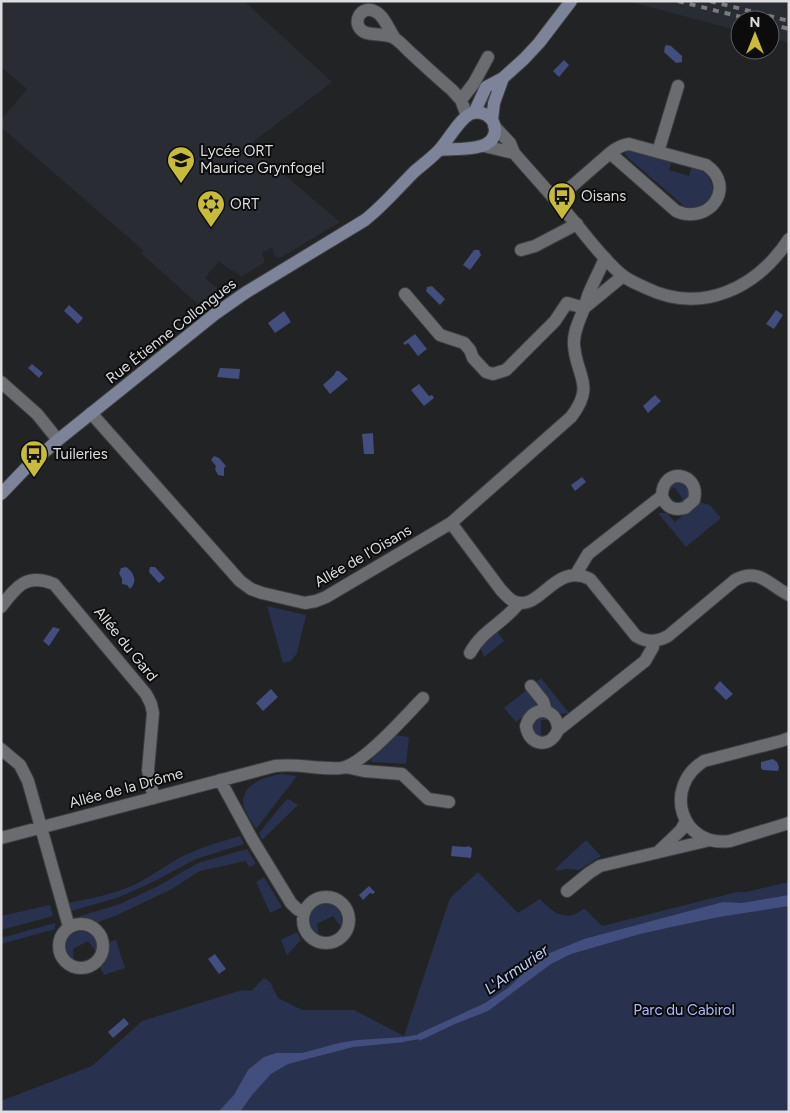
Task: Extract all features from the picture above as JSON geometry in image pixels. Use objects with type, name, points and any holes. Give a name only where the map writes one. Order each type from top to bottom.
[{"type":"main road","name":"Rue Étienne Collongues","points":[[1,494],[25,469],[58,440],[215,314],[366,220],[377,211],[415,171],[440,150],[451,133],[468,117],[486,87],[494,81],[503,78],[539,43],[571,1]]},
{"type":"main road","points":[[440,150],[480,147],[492,140],[494,135],[494,103],[503,78]]},
{"type":"main road","points":[[480,147],[466,143],[462,138],[460,128],[468,117],[484,114],[493,123]]},
{"type":"street","points":[[394,37],[461,100],[468,117]]},
{"type":"street","points":[[461,100],[474,83],[488,57]]},
{"type":"street","points":[[658,152],[678,86]]},
{"type":"street","points":[[493,123],[510,143],[514,153],[605,258],[623,276],[651,291],[668,297],[705,298],[736,288],[751,280],[768,266],[788,242]]},
{"type":"street","points":[[556,200],[610,153],[623,145],[629,144],[706,165],[716,177],[719,188],[717,200],[712,206],[698,214],[676,211],[610,153]]},
{"type":"street","points":[[480,147],[514,153]]},
{"type":"street","points":[[521,250],[536,246],[577,224]]},
{"type":"street","name":"Allée de l'Oisans","points":[[91,413],[240,581],[251,589],[262,593],[305,603],[326,598],[451,523],[572,418],[579,408],[584,386],[574,346],[574,334],[588,294],[598,278],[605,258]]},
{"type":"street","name":"Allée de l'Oisans","points":[[584,308],[623,276]]},
{"type":"street","points":[[405,294],[440,335],[464,343],[470,350],[473,358],[486,372],[493,374],[506,370],[556,320],[567,303],[584,308]]},
{"type":"street","points":[[1,382],[37,414],[58,440]]},
{"type":"street","points":[[576,574],[588,554],[662,496]]},
{"type":"street","points":[[451,523],[501,590],[510,599],[519,602],[533,600],[560,579],[576,574],[590,579],[636,636],[644,640],[653,641],[668,636],[735,580],[743,576],[752,575],[760,577],[789,595]]},
{"type":"street","name":"Allée du Gard","points":[[1,607],[14,590],[24,582],[40,580],[54,584],[146,694],[152,704],[154,713],[148,770],[154,798]]},
{"type":"street","points":[[470,652],[477,640],[512,612],[519,602]]},
{"type":"street","points":[[558,730],[556,718],[546,711],[535,713],[528,720],[527,732],[530,737],[540,742],[552,740],[558,730],[645,661],[653,647],[653,641]]},
{"type":"street","points":[[531,686],[542,701],[546,711]]},
{"type":"street","points":[[346,767],[362,757],[423,698]]},
{"type":"street","points":[[789,738],[715,757],[696,765],[683,782],[681,788],[681,806],[686,821],[697,834],[710,840],[730,841],[789,823]]},
{"type":"street","points":[[1,749],[20,765],[25,773],[68,927]]},
{"type":"street","name":"Allée de la Drôme","points":[[1,838],[283,765],[346,767],[364,771],[402,774],[428,799],[449,802]]},
{"type":"street","points":[[220,780],[289,899],[296,909],[304,913]]},
{"type":"street","points":[[658,852],[681,830],[686,821]]},
{"type":"street","points":[[567,891],[589,872],[600,866],[710,840]]},
{"type":"shaded area","name":"Lycée ORT Maurice Grynfogel","points":[[1,1],[244,1],[332,82],[249,145],[340,222],[280,258],[275,256],[272,248],[267,250],[262,253],[265,262],[241,277],[234,270],[232,271],[219,261],[205,278],[222,292],[201,307],[141,253],[143,250],[1,127],[1,120],[27,89],[1,67]]},
{"type":"shaded area","points":[[627,1],[779,1],[789,4],[789,43],[780,41],[780,10],[730,10],[730,28]]},
{"type":"shaded area","points":[[667,45],[671,46],[682,56],[682,62],[676,63],[664,52]]},
{"type":"shaded area","points":[[564,60],[569,65],[559,77],[553,71]]},
{"type":"shaded area","points":[[474,250],[479,250],[481,255],[470,270],[463,265]]},
{"type":"shaded area","points":[[432,286],[445,299],[440,305],[426,291],[427,287]]},
{"type":"shaded area","points":[[69,305],[83,318],[78,324],[64,311]]},
{"type":"shaded area","points":[[776,310],[783,315],[774,329],[766,324]]},
{"type":"shaded area","points":[[284,311],[291,322],[275,333],[268,323]]},
{"type":"shaded area","points":[[415,334],[427,349],[418,356],[408,343],[405,345],[403,343]]},
{"type":"shaded area","points":[[32,364],[43,373],[39,378],[28,368]]},
{"type":"shaded area","points":[[220,368],[240,369],[239,379],[217,377]]},
{"type":"shaded area","points":[[336,371],[339,371],[348,379],[330,394],[323,385]]},
{"type":"shaded area","points":[[419,384],[429,396],[432,395],[434,398],[424,406],[411,390]]},
{"type":"shaded area","points":[[655,395],[661,401],[648,413],[643,406]]},
{"type":"shaded area","points":[[373,433],[374,454],[364,454],[362,434]]},
{"type":"shaded area","points":[[214,456],[219,458],[226,466],[224,468],[224,476],[218,475],[215,469],[216,466],[211,460]]},
{"type":"shaded area","points":[[582,477],[586,482],[575,491],[571,485]]},
{"type":"shaded area","points":[[126,567],[134,577],[134,583],[130,589],[127,585],[122,584],[119,573],[121,568]]},
{"type":"shaded area","points":[[150,567],[155,567],[165,578],[159,583],[149,572]]},
{"type":"shaded area","points":[[53,627],[60,629],[49,646],[43,641]]},
{"type":"shaded area","points":[[720,681],[733,694],[726,700],[714,688]]},
{"type":"shaded area","points":[[271,689],[278,697],[263,711],[256,703]]},
{"type":"shaded area","points":[[773,759],[777,762],[778,771],[763,770],[761,768],[761,762]]},
{"type":"shaded area","points":[[452,846],[468,846],[472,848],[471,858],[451,856]]},
{"type":"shaded area","points":[[369,886],[375,892],[373,894],[370,893],[363,900],[359,895]]},
{"type":"shaded area","points":[[789,895],[789,906],[676,926],[640,934],[571,954],[551,964],[488,1011],[419,1041],[418,1034],[485,1003],[508,988],[540,957],[584,939],[723,902],[742,903]]},
{"type":"shaded area","points":[[215,954],[226,969],[219,974],[208,959]]},
{"type":"shaded area","points":[[124,1018],[129,1024],[113,1038],[108,1032]]},
{"type":"shaded area","points":[[404,1037],[405,1042],[353,1047],[288,1064],[271,1074],[240,1112],[218,1112],[234,1095],[248,1070],[264,1057],[276,1053],[302,1053],[357,1040]]},
{"type":"green space","points":[[625,150],[672,160],[669,170],[689,176],[692,166],[703,171],[709,178],[712,194],[702,205],[694,208],[684,206],[625,155]]},
{"type":"green space","points":[[672,482],[682,482],[689,487],[688,501],[676,504],[683,499],[674,487],[667,493]]},
{"type":"green space","points":[[699,502],[710,505],[721,518],[686,547],[658,513],[667,513],[675,522]]},
{"type":"green space","points":[[267,606],[306,615],[297,653],[291,661],[283,663]]},
{"type":"green space","points":[[496,630],[504,641],[484,657],[479,644]]},
{"type":"green space","points":[[541,678],[569,713],[557,714],[534,684]]},
{"type":"green space","points":[[529,688],[540,703],[516,722],[504,708]]},
{"type":"green space","points":[[540,715],[551,720],[541,720],[541,735],[549,736],[537,737],[532,730],[533,721]]},
{"type":"green space","points":[[394,735],[409,737],[406,764],[371,762],[373,757]]},
{"type":"green space","points":[[282,774],[297,776],[256,829],[244,808],[243,800],[245,793],[254,783]]},
{"type":"green space","points":[[288,799],[298,805],[262,840],[259,833]]},
{"type":"green space","points":[[240,836],[244,844],[196,859],[153,882],[117,898],[71,911],[69,909],[68,903],[130,887],[185,855]]},
{"type":"green space","points":[[586,840],[601,856],[579,870],[566,869],[558,871],[555,869]]},
{"type":"green space","points":[[247,849],[256,864],[249,867],[246,861],[200,871],[170,890],[96,923],[77,917],[120,904],[156,887],[198,863]]},
{"type":"green space","name":"Parc du Cabirol","points":[[478,872],[518,913],[540,899],[555,912],[566,916],[578,913],[584,908],[602,926],[737,892],[746,892],[789,882],[789,1112],[1,1112],[1,1101],[92,1066],[142,1021],[242,990],[251,991],[264,978],[270,982],[278,998],[302,1010],[354,1010],[404,1036],[450,898]]},
{"type":"green space","points":[[264,877],[282,907],[270,913],[256,882]]},
{"type":"green space","points":[[326,903],[334,906],[341,915],[341,927],[333,916],[317,924],[319,936],[310,927],[309,917],[314,908]]},
{"type":"green space","points":[[50,905],[53,916],[1,930],[1,916]]},
{"type":"green space","points":[[55,923],[55,929],[1,944],[1,938]]},
{"type":"green space","points":[[82,929],[93,934],[97,940],[97,953],[88,941],[73,949],[74,961],[66,952],[65,942],[70,933]]},
{"type":"green space","points":[[297,932],[301,940],[287,955],[281,940]]},
{"type":"green space","points":[[116,940],[125,968],[104,975],[100,967],[108,956],[109,942]]},
{"type":"waterway","name":"L'Armurier","points":[[400,1040],[424,1034]]},
{"type":"railway","points":[[678,1],[730,14]]},
{"type":"railway","points":[[710,1],[789,21]]},
{"type":"railway","points":[[780,27],[789,29]]},
{"type":"place","name":"Lycée ORT Maurice Grynfogel","points":[[181,184]]},
{"type":"place","name":"Oisans","points":[[562,220]]},
{"type":"place","name":"ORT","points":[[211,228]]},
{"type":"place","name":"Tuileries","points":[[34,478]]}]
